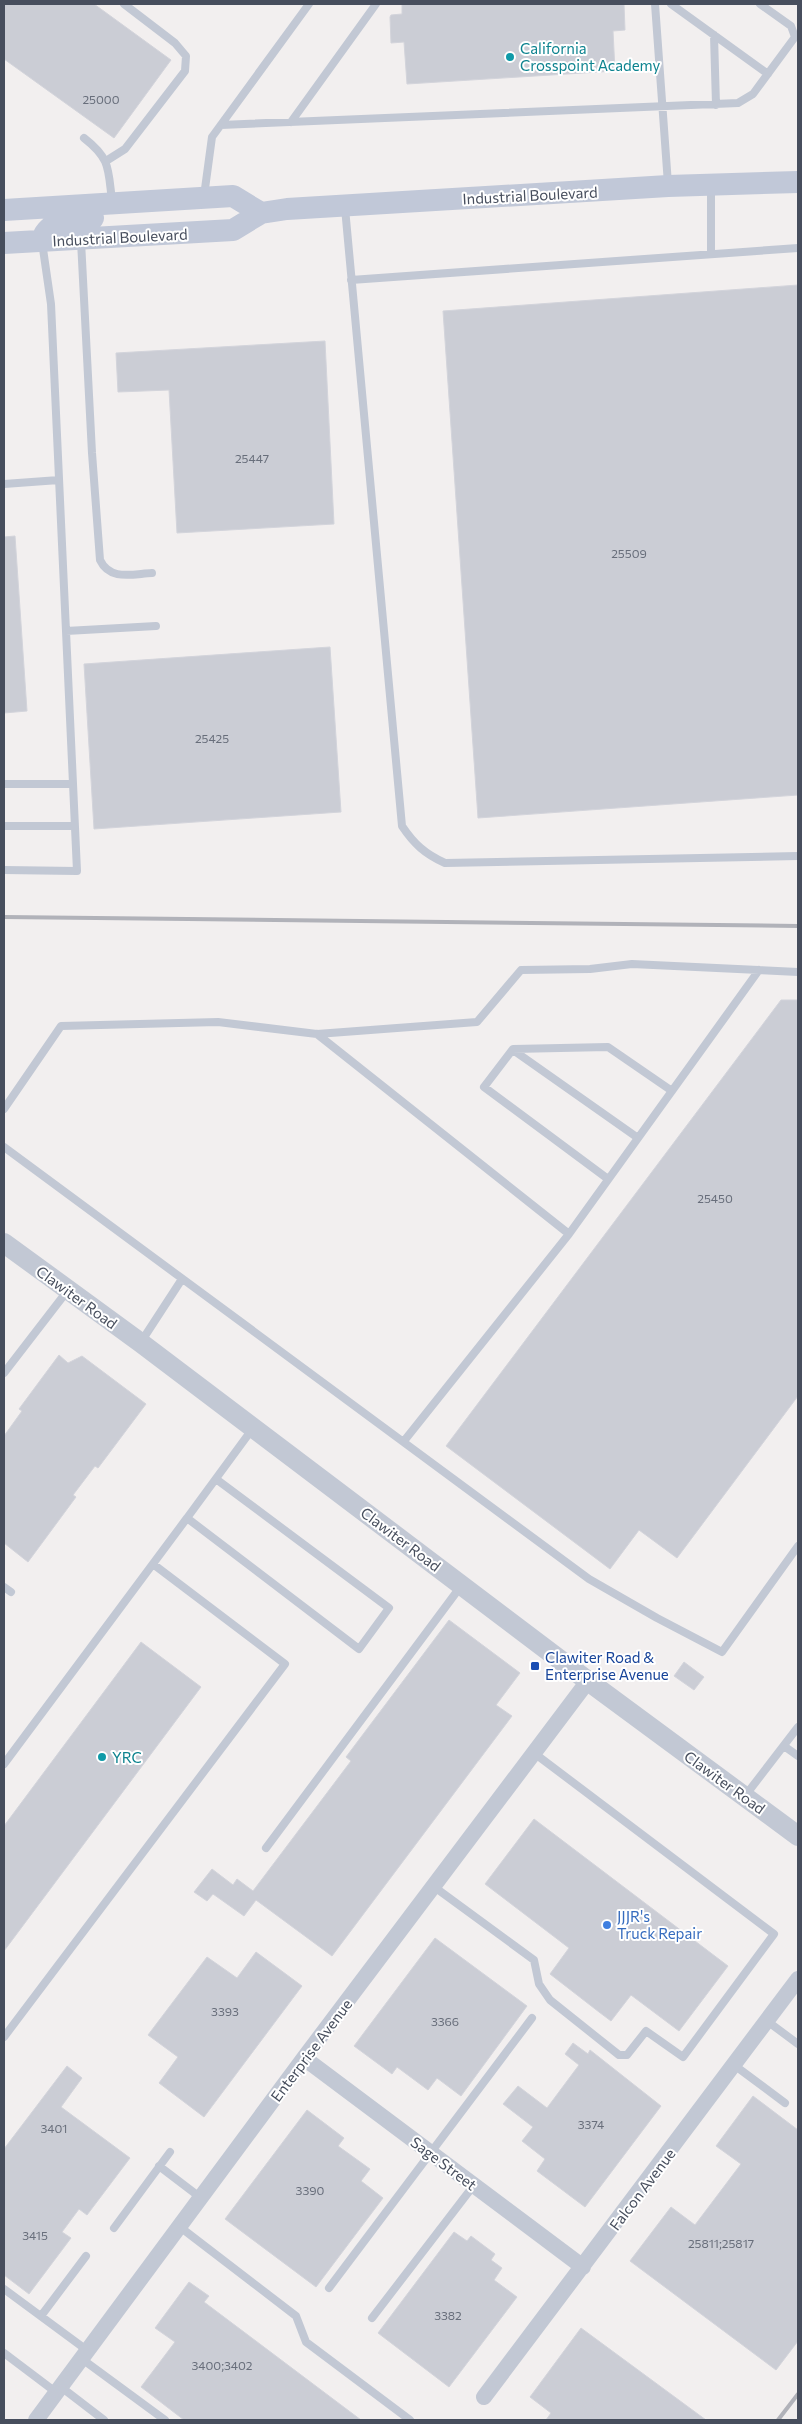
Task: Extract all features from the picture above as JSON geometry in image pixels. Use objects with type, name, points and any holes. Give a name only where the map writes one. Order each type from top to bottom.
[{"type":"main road","name":"Industrial Boulevard","points":[[4,243],[233,230],[262,213],[287,209],[668,186],[798,182]]},
{"type":"main road","points":[[4,210],[233,196],[262,213]]},
{"type":"main road","points":[[42,241],[44,233],[52,225],[118,214],[146,201]]},
{"type":"street","name":"Clawiter Road","points":[[6,1249],[68,1290],[141,1343],[588,1681],[798,1836]]},
{"type":"street","name":"Enterprise Avenue","points":[[36,2420],[304,2058],[588,1681]]},
{"type":"street","name":"Falcon Avenue","points":[[484,2397],[798,1979]]},
{"type":"street","name":"Sage Street","points":[[304,2058],[583,2267]]},
{"type":"lane","points":[[106,160],[125,149],[185,71],[186,56],[175,42],[124,4]]},
{"type":"lane","points":[[204,198],[210,142],[309,4]]},
{"type":"lane","points":[[291,122],[376,4]]},
{"type":"lane","points":[[655,4],[668,186]]},
{"type":"lane","points":[[671,4],[768,74]]},
{"type":"lane","points":[[221,125],[730,105],[745,100],[753,94],[795,34],[791,26],[760,4]]},
{"type":"lane","points":[[714,35],[716,106]]},
{"type":"lane","points":[[84,138],[98,149],[106,160],[112,203]]},
{"type":"lane","points":[[711,185],[711,254]]},
{"type":"lane","points":[[345,206],[402,826],[415,845],[428,856],[445,863],[798,856]]},
{"type":"lane","points":[[81,239],[92,453],[100,560],[104,568],[116,575],[152,573]]},
{"type":"lane","points":[[4,870],[77,870],[51,304],[42,241]]},
{"type":"lane","points":[[351,280],[798,248]]},
{"type":"lane","points":[[4,484],[59,480]]},
{"type":"lane","points":[[66,631],[156,626]]},
{"type":"lane","points":[[4,784],[73,784]]},
{"type":"lane","points":[[4,826],[75,826]]},
{"type":"lane","points":[[4,1109],[61,1026],[218,1022],[317,1034],[477,1022],[521,970],[590,969],[632,964],[798,972]]},
{"type":"lane","points":[[404,1441],[569,1234],[759,970]]},
{"type":"lane","points":[[317,1034],[569,1234]]},
{"type":"lane","points":[[512,1049],[608,1047],[672,1091]]},
{"type":"lane","points":[[512,1049],[638,1138]]},
{"type":"lane","points":[[512,1049],[484,1087],[608,1180]]},
{"type":"lane","points":[[4,1147],[589,1578],[657,1618],[722,1652],[798,1546]]},
{"type":"lane","points":[[141,1343],[182,1279]]},
{"type":"lane","points":[[4,1373],[68,1290]]},
{"type":"lane","points":[[4,1764],[253,1428]]},
{"type":"lane","points":[[187,1518],[359,1648],[389,1608],[216,1479]]},
{"type":"lane","points":[[4,2037],[285,1664],[153,1564]]},
{"type":"lane","points":[[266,1848],[462,1585]]},
{"type":"lane","points":[[4,1587],[11,1592]]},
{"type":"lane","points":[[745,1796],[798,1726]]},
{"type":"lane","points":[[784,1746],[798,1756]]},
{"type":"lane","points":[[433,1886],[534,1960],[539,1984],[550,2000],[619,2055],[627,2054],[646,2031],[683,2057],[774,1934],[534,1753]]},
{"type":"lane","points":[[329,2288],[532,2018]]},
{"type":"lane","points":[[767,2021],[798,2044]]},
{"type":"lane","points":[[734,2065],[785,2103]]},
{"type":"lane","points":[[114,2228],[170,2152]]},
{"type":"lane","points":[[160,2166],[201,2198]]},
{"type":"lane","points":[[372,2318],[474,2185]]},
{"type":"lane","points":[[180,2227],[296,2316],[306,2342],[410,2420]]},
{"type":"lane","points":[[41,2316],[86,2256]]},
{"type":"lane","points":[[4,2289],[41,2316],[85,2355],[165,2420]]},
{"type":"lane","points":[[4,2365],[6,2355],[104,2420]]},
{"type":"building","points":[[4,4],[94,4],[171,60],[114,138],[4,59]]},
{"type":"building","name":"California Crosspoint Academy","points":[[402,4],[624,4],[625,30],[613,31],[615,71],[407,84],[404,42],[391,43],[390,17],[391,15],[402,14]]},
{"type":"building","points":[[798,285],[798,795],[478,818],[443,311]]},
{"type":"building","points":[[325,341],[334,524],[177,533],[169,390],[118,392],[116,353]]},
{"type":"building","points":[[15,536],[27,711],[4,713],[4,537]]},
{"type":"building","points":[[330,647],[341,812],[94,829],[84,664]]},
{"type":"building","points":[[781,1000],[798,1000],[798,1396],[677,1558],[639,1530],[610,1569],[446,1446]]},
{"type":"building","points":[[59,1355],[68,1363],[82,1356],[146,1404],[98,1468],[95,1466],[73,1495],[76,1497],[28,1562],[4,1543],[4,1436],[22,1411],[19,1409]]},
{"type":"building","points":[[449,1620],[520,1673],[496,1705],[512,1716],[332,1956],[256,1900],[244,1916],[213,1894],[207,1901],[194,1892],[212,1869],[233,1885],[237,1879],[253,1891],[351,1761],[346,1757]]},
{"type":"building","name":"YRC","points":[[141,1642],[201,1687],[4,1951],[4,1826]]},
{"type":"building","points":[[684,1662],[704,1677],[694,1690],[674,1676]]},
{"type":"building","name":"JJJR's Truck Repair","points":[[534,1819],[728,1966],[679,2031],[631,1995],[611,2021],[599,2012],[550,1974],[569,1948],[485,1884]]},
{"type":"building","points":[[435,1938],[527,2006],[461,2096],[437,2078],[428,2090],[397,2067],[392,2074],[354,2046]]},
{"type":"building","points":[[256,1952],[302,1986],[204,2117],[159,2083],[178,2057],[148,2035],[207,1957],[237,1978]]},
{"type":"building","points":[[573,2043],[588,2054],[590,2050],[661,2106],[585,2207],[537,2171],[545,2159],[522,2141],[533,2127],[503,2104],[518,2086],[547,2108],[579,2065],[565,2054]]},
{"type":"building","points":[[67,2066],[82,2078],[61,2107],[130,2158],[87,2215],[79,2209],[62,2232],[71,2238],[29,2294],[4,2275],[4,2149]]},
{"type":"building","points":[[753,2096],[798,2130],[798,2341],[776,2370],[630,2261],[671,2207],[695,2225],[741,2164],[716,2146]]},
{"type":"building","points":[[307,2110],[344,2138],[338,2146],[370,2169],[361,2181],[383,2198],[316,2287],[225,2219]]},
{"type":"building","points":[[454,2232],[467,2241],[471,2236],[495,2254],[491,2260],[502,2268],[494,2280],[517,2297],[449,2387],[378,2333]]},
{"type":"building","points":[[189,2282],[209,2296],[204,2302],[361,2420],[184,2420],[141,2387],[175,2342],[155,2328]]},
{"type":"building","points":[[581,2328],[706,2420],[546,2420],[551,2413],[530,2397]]},
{"type":"railway","points":[[4,917],[798,926]]},
{"type":"railway","points":[[778,2420],[798,2394]]},
{"type":"place","name":"California Crosspoint Academy","points":[[510,57]]},
{"type":"place","name":"Clawiter Road & Enterprise Avenue","points":[[535,1666]]},
{"type":"place","name":"YRC","points":[[102,1757]]},
{"type":"place","name":"JJJR's Truck Repair","points":[[607,1925]]}]
